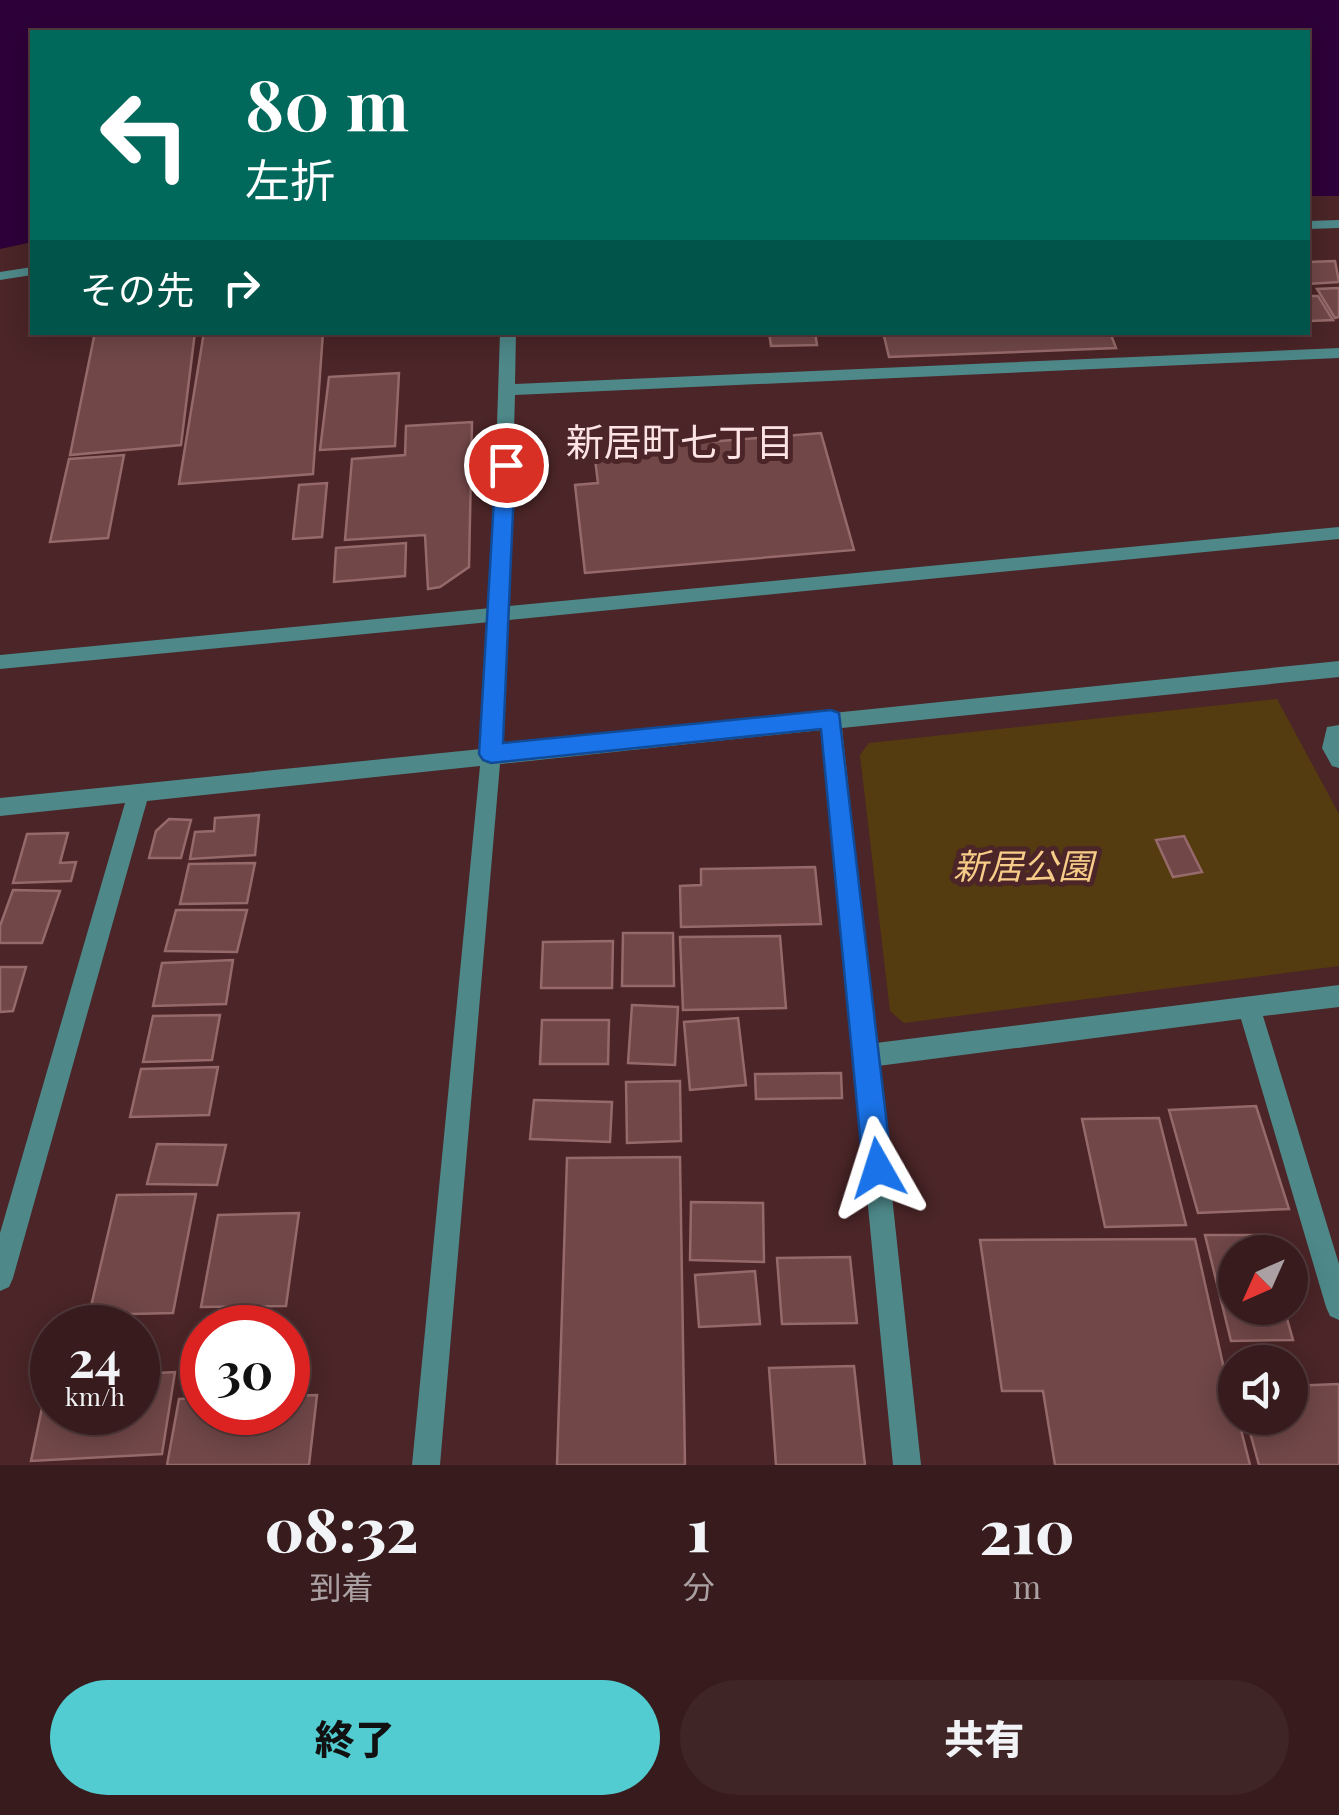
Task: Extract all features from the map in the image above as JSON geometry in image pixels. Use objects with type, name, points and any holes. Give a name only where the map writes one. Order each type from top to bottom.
[{"type":"street","points":[[1310,225],[1339,224]]},
{"type":"street","points":[[0,276],[30,270]]},
{"type":"street","points":[[426,1465],[491,754],[500,615],[508,335]]},
{"type":"street","points":[[508,390],[1339,353]]},
{"type":"street","points":[[0,662],[1339,533]]},
{"type":"street","points":[[0,807],[1339,669]]},
{"type":"street","points":[[831,719],[907,1465]]},
{"type":"street","points":[[1339,732],[1334,733],[1332,748],[1339,760]]},
{"type":"street","points":[[0,1278],[138,794]]},
{"type":"street","points":[[866,1056],[1339,996]]},
{"type":"street","points":[[1249,1007],[1339,1308]]},
{"type":"green space","name":"新居公園","points":[[1277,699],[1339,814],[1339,966],[904,1023],[890,1011],[860,755],[869,743]]},
{"type":"shaded area","points":[[0,0],[1339,0],[1339,196],[1310,196],[1310,30],[30,30],[30,242],[0,249]]},
{"type":"building","points":[[1335,261],[1339,282],[1310,284],[1310,262]]},
{"type":"building","points":[[1339,288],[1339,317],[1335,318],[1317,289]]},
{"type":"building","points":[[1310,296],[1318,296],[1333,320],[1310,321]]},
{"type":"building","points":[[94,335],[195,335],[181,445],[70,455]]},
{"type":"building","points":[[204,335],[323,335],[313,474],[179,484]]},
{"type":"building","points":[[769,335],[815,335],[817,345],[771,346]]},
{"type":"building","points":[[884,335],[1111,335],[1116,348],[889,357]]},
{"type":"building","points":[[399,373],[395,446],[320,450],[329,377]]},
{"type":"building","points":[[472,422],[469,567],[440,587],[428,589],[425,535],[345,540],[352,459],[405,455],[406,426]]},
{"type":"building","points":[[821,433],[854,550],[585,573],[575,485],[598,483],[594,451]]},
{"type":"building","points":[[124,455],[108,538],[50,542],[69,459]]},
{"type":"building","points":[[327,483],[322,537],[293,539],[299,485]]},
{"type":"building","points":[[406,543],[405,576],[334,582],[336,548]]},
{"type":"building","points":[[259,815],[255,855],[190,859],[195,832],[214,831],[215,818]]},
{"type":"building","points":[[169,819],[191,820],[181,858],[149,858],[156,831]]},
{"type":"building","points":[[68,833],[60,863],[76,862],[71,881],[13,883],[27,834]]},
{"type":"building","points":[[1184,836],[1202,872],[1173,877],[1156,840]]},
{"type":"building","points":[[255,863],[247,903],[180,904],[189,864]]},
{"type":"building","points":[[815,867],[821,924],[681,927],[680,886],[701,885],[701,869]]},
{"type":"building","points":[[13,890],[60,891],[42,943],[0,943],[0,926]]},
{"type":"building","points":[[176,910],[247,910],[237,952],[165,951]]},
{"type":"building","points":[[623,933],[673,933],[674,986],[622,986]]},
{"type":"building","points":[[780,936],[786,1008],[683,1010],[680,937]]},
{"type":"building","points":[[613,941],[612,988],[541,988],[543,942]]},
{"type":"building","points":[[233,960],[226,1004],[153,1006],[162,963]]},
{"type":"building","points":[[0,967],[26,967],[13,1011],[0,1012]]},
{"type":"building","points":[[632,1005],[678,1007],[675,1065],[628,1063]]},
{"type":"building","points":[[220,1015],[212,1060],[143,1062],[153,1016]]},
{"type":"building","points":[[738,1018],[746,1085],[690,1090],[684,1022]]},
{"type":"building","points":[[542,1020],[609,1020],[608,1064],[540,1064]]},
{"type":"building","points":[[218,1067],[209,1115],[130,1117],[141,1069]]},
{"type":"building","points":[[841,1073],[842,1098],[756,1099],[755,1074]]},
{"type":"building","points":[[680,1081],[681,1141],[627,1143],[626,1082]]},
{"type":"building","points":[[534,1100],[612,1102],[610,1142],[530,1139]]},
{"type":"building","points":[[1256,1106],[1289,1209],[1198,1213],[1169,1110]]},
{"type":"building","points":[[1159,1118],[1186,1225],[1105,1227],[1082,1119]]},
{"type":"building","points":[[157,1144],[226,1145],[217,1185],[147,1184]]},
{"type":"building","points":[[680,1157],[685,1465],[557,1465],[567,1158]]},
{"type":"building","points":[[196,1194],[173,1313],[160,1313],[160,1305],[91,1305],[117,1195]]},
{"type":"building","points":[[691,1202],[763,1203],[764,1262],[690,1260]]},
{"type":"building","points":[[299,1213],[286,1305],[201,1305],[218,1215]]},
{"type":"building","points":[[1205,1235],[1218,1235],[1218,1288]]},
{"type":"building","points":[[1195,1239],[1219,1345],[1218,1435],[1242,1435],[1250,1465],[1055,1465],[1043,1391],[1002,1391],[980,1240]]},
{"type":"building","points":[[850,1257],[857,1323],[782,1324],[777,1258]]},
{"type":"building","points":[[755,1271],[760,1324],[699,1327],[695,1275]]},
{"type":"building","points":[[1227,1325],[1289,1325],[1293,1340],[1231,1341]]},
{"type":"building","points":[[854,1366],[865,1465],[776,1465],[769,1368]]},
{"type":"building","points":[[175,1372],[162,1454],[31,1461],[36,1435],[160,1435],[160,1373]]},
{"type":"building","points":[[1339,1384],[1339,1465],[1259,1465],[1251,1435],[1308,1435],[1308,1385]]},
{"type":"building","points":[[310,1395],[317,1395],[309,1465],[167,1465],[179,1399],[180,1435],[310,1435]]},
{"type":"district","name":"新居町七丁目","points":[[680,443]]},
{"type":"route","points":[[506,465],[491,754],[831,719],[878,1168]]}]
